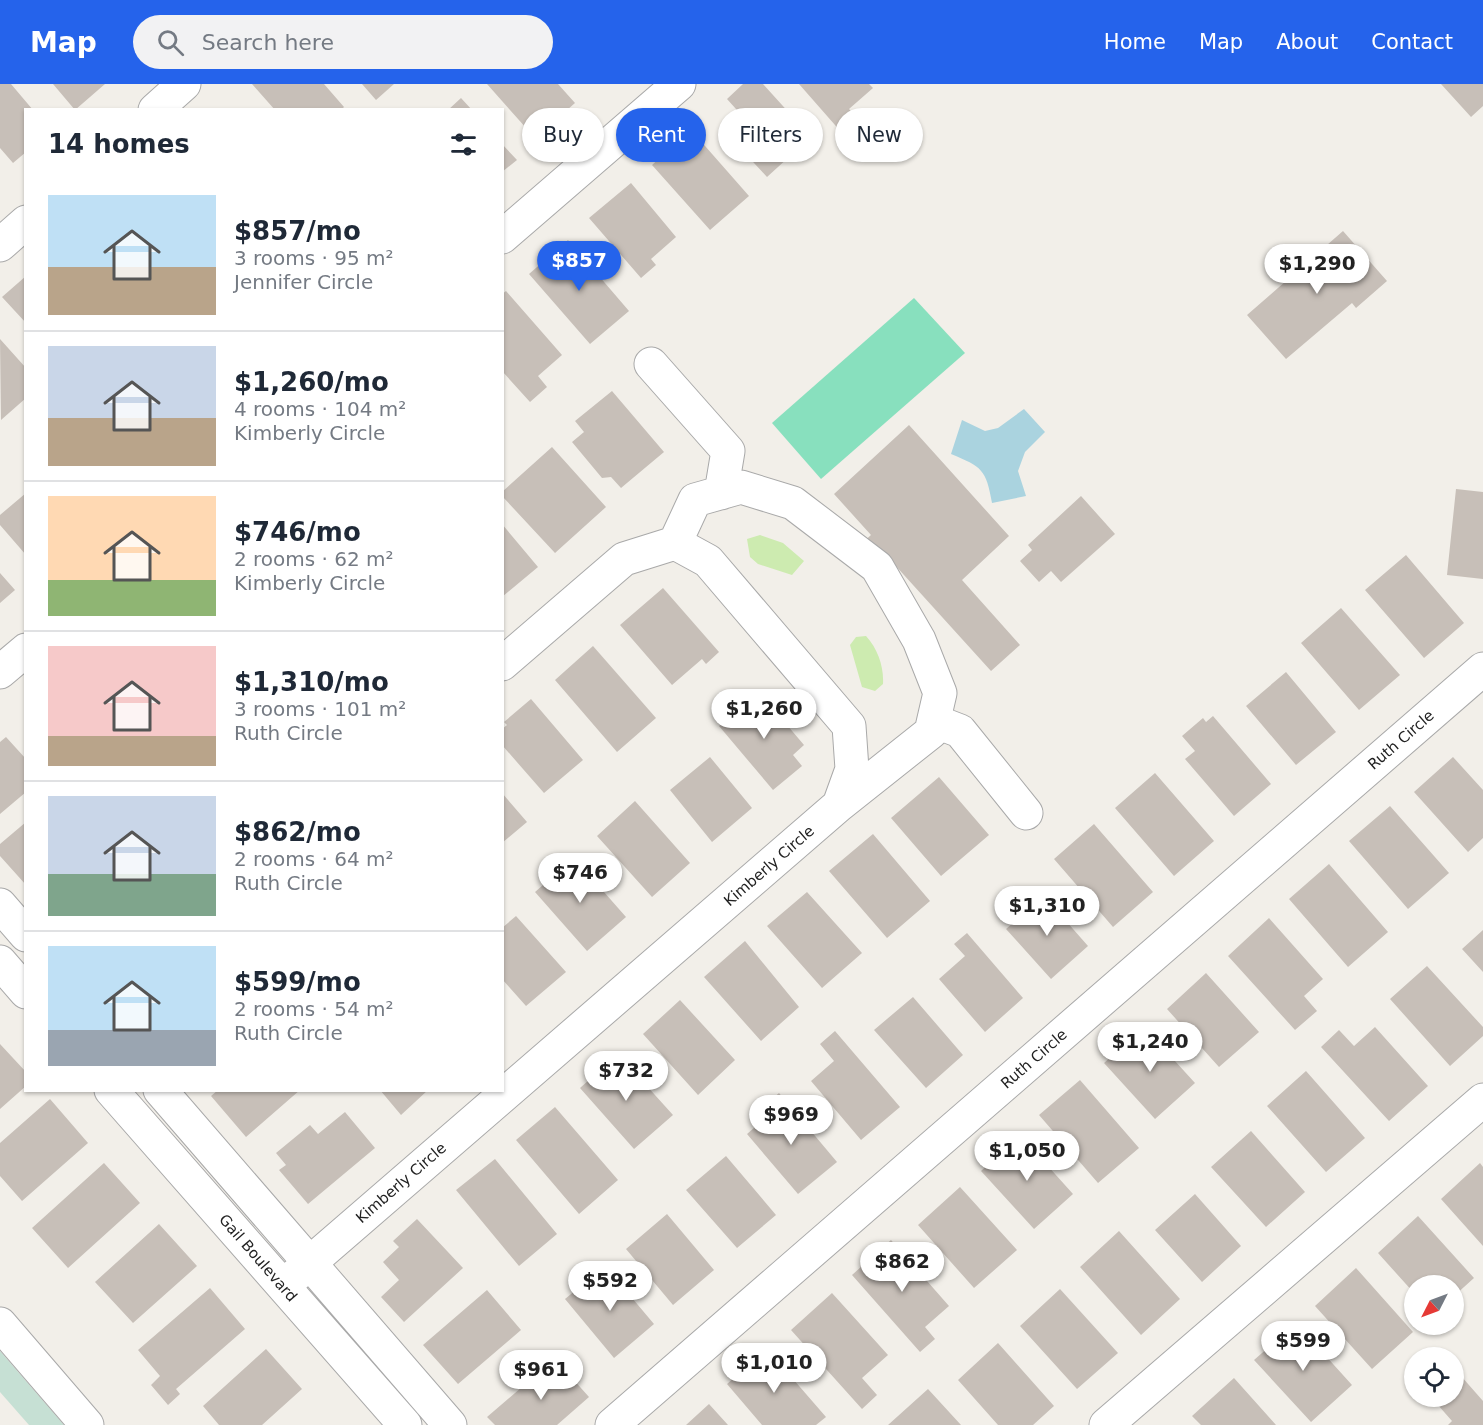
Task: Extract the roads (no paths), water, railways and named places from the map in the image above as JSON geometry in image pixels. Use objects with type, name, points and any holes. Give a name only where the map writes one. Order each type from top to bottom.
[{"type":"street","points":[[157,108],[184,84]]},
{"type":"street","points":[[504,235],[678,84]]},
{"type":"street","points":[[0,245],[24,224]]},
{"type":"street","points":[[651,364],[728,451],[721,493]]},
{"type":"street","points":[[504,662],[624,559],[675,543],[695,500],[741,487],[793,503],[877,567],[919,640],[940,693],[932,732],[839,805]]},
{"type":"street","name":"Kimberly Circle","points":[[283,1286],[839,805],[852,769],[849,726],[708,561],[675,543]]},
{"type":"street","points":[[0,672],[24,652]]},
{"type":"street","name":"Ruth Circle","points":[[612,1425],[1483,669]]},
{"type":"street","points":[[934,721],[960,731],[1026,813]]},
{"type":"street","points":[[0,905],[24,933]]},
{"type":"street","points":[[0,962],[24,990]]},
{"type":"street","name":"Gail Boulevard","points":[[113,1092],[405,1425]]},
{"type":"street","points":[[162,1092],[450,1425]]},
{"type":"street","points":[[1106,1425],[1483,1100]]},
{"type":"street","points":[[0,1324],[87,1425]]},
{"type":"water","points":[[1024,409],[1045,432],[1025,452],[1018,471],[1026,496],[992,503],[985,476],[981,471],[970,462],[951,454],[962,420],[985,431],[998,428]]}]
